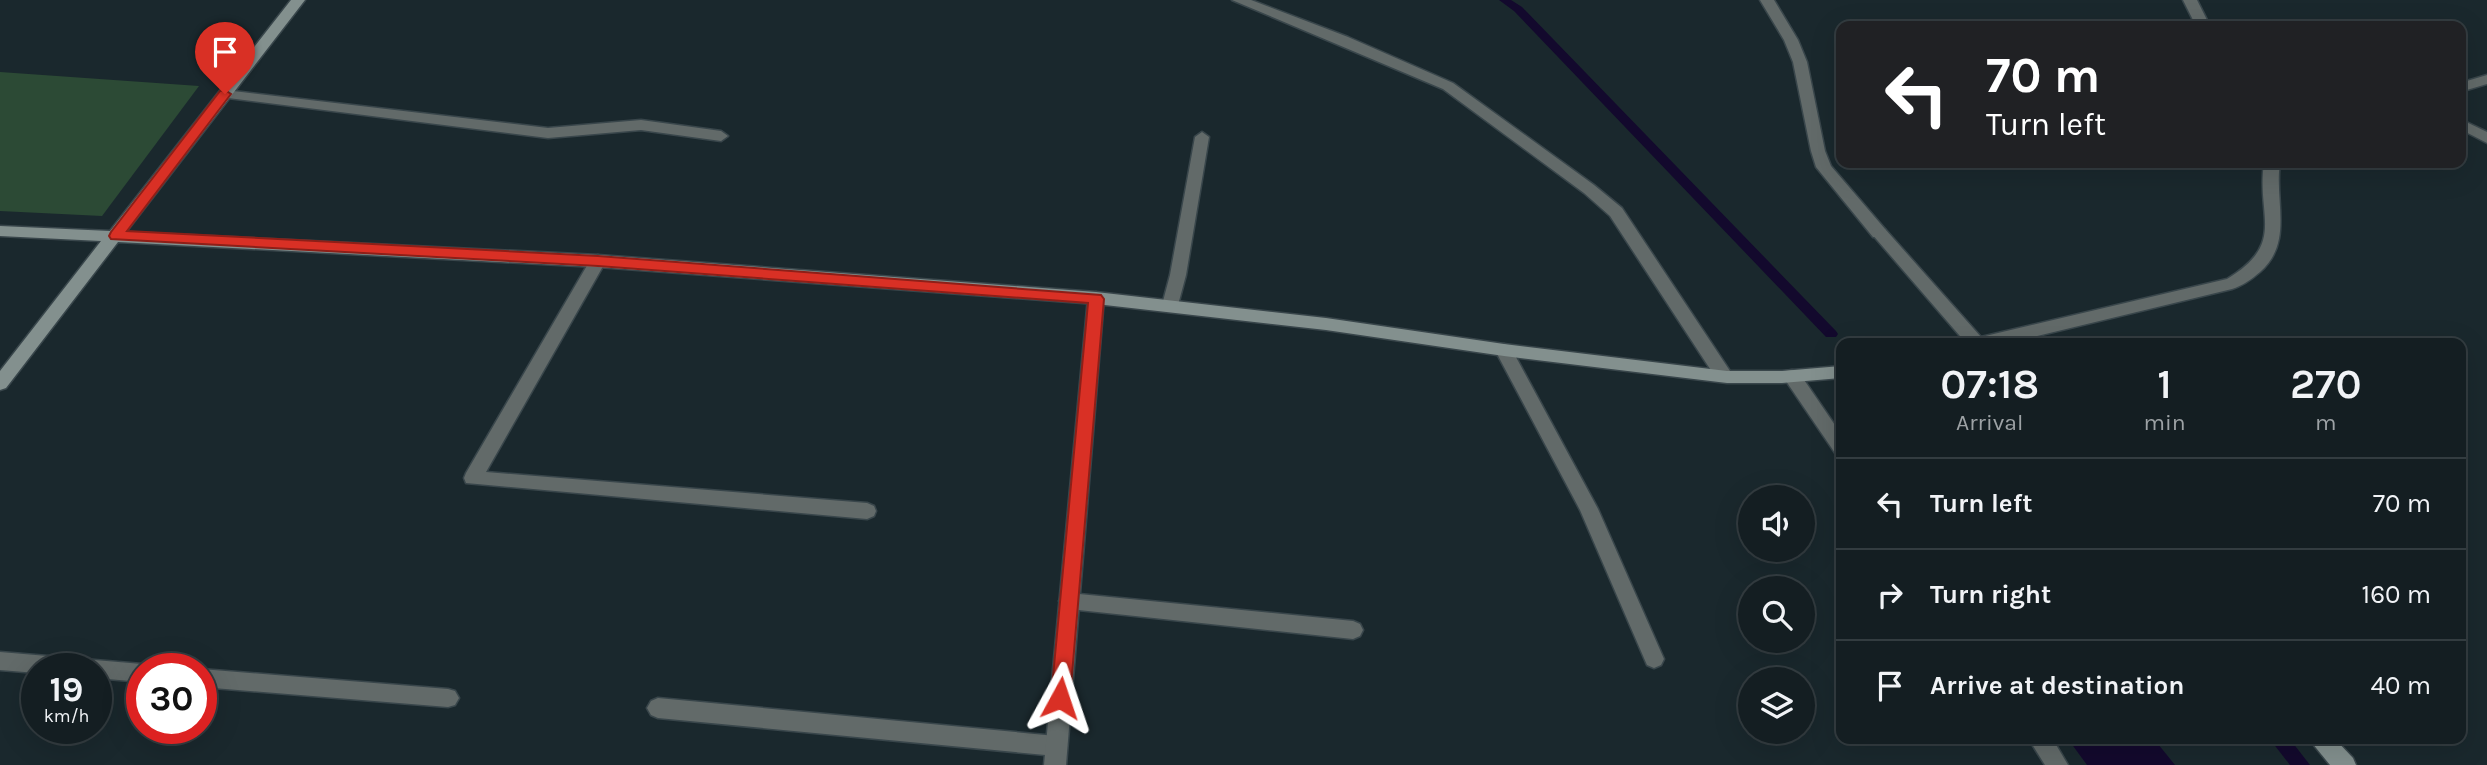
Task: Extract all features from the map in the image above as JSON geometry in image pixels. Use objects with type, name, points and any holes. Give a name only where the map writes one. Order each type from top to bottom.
[{"type":"street","points":[[0,383],[298,0]]},
{"type":"street","points":[[1239,0],[1343,40],[1448,86],[1589,189],[1615,212],[1724,376]]},
{"type":"street","points":[[1767,0],[1791,40],[1800,62],[1818,151],[1824,167],[1972,338]]},
{"type":"street","points":[[2190,0],[2200,21]]},
{"type":"street","points":[[2466,86],[2487,79]]},
{"type":"street","points":[[225,94],[548,133],[642,125],[721,136]]},
{"type":"street","points":[[2466,126],[2487,138]]},
{"type":"street","points":[[1170,305],[1178,275],[1202,137]]},
{"type":"street","points":[[2004,338],[2232,283],[2246,276],[2269,254],[2273,238],[2272,168]]},
{"type":"street","points":[[0,231],[598,261],[1096,299],[1170,305],[1504,350],[1724,376],[1792,376],[1836,372]]},
{"type":"street","points":[[598,261],[472,478],[867,510]]},
{"type":"street","points":[[658,708],[1055,755],[1096,299]]},
{"type":"street","points":[[1504,350],[1590,509],[1654,659]]},
{"type":"street","points":[[1792,376],[1836,441]]},
{"type":"street","points":[[1069,601],[1353,630]]},
{"type":"street","points":[[0,661],[21,663]]},
{"type":"street","points":[[217,679],[448,698]]},
{"type":"street","points":[[2043,744],[2057,765]]},
{"type":"street","points":[[2325,744],[2345,765]]},
{"type":"green space","points":[[0,72],[199,86],[102,216],[0,211]]},
{"type":"shaded area","points":[[2072,744],[2158,744],[2175,765],[2087,765]]},
{"type":"waterway","points":[[1504,0],[1518,9],[1831,334]]},
{"type":"waterway","points":[[2282,744],[2301,765]]},
{"type":"route","points":[[225,94],[116,236],[598,261],[1096,299],[1060,698]]}]
